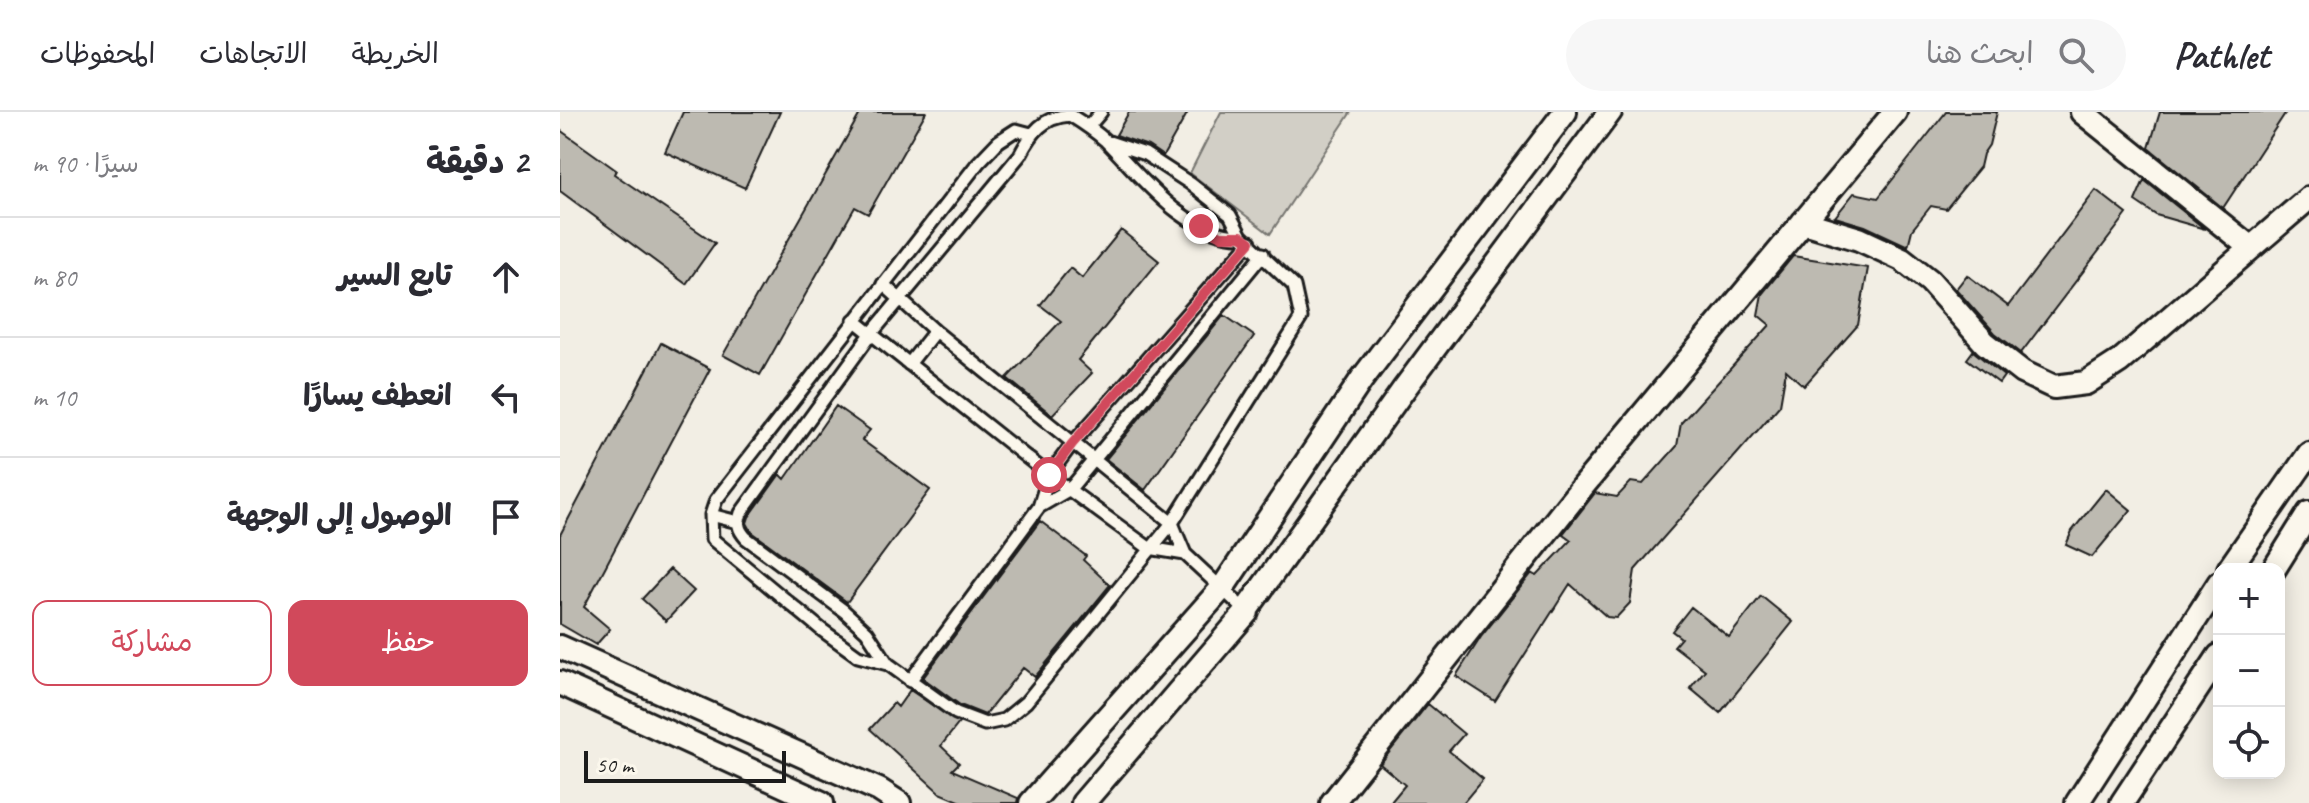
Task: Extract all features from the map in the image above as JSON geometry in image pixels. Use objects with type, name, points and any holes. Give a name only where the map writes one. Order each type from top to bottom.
[{"type":"street","points":[[1031,803],[1223,587],[1362,379],[1565,112]]},
{"type":"street","points":[[1083,803],[1247,612],[1404,389],[1610,112]]},
{"type":"street","points":[[1332,803],[1583,486],[1895,112]]},
{"type":"street","points":[[2082,112],[2251,248]]},
{"type":"street","points":[[1803,222],[1859,239],[1902,259],[1930,281],[1985,343],[2022,372],[2054,387],[2086,383],[2120,361],[2309,198]]},
{"type":"street","points":[[2233,563],[2309,454]]},
{"type":"street","points":[[2278,563],[2309,513]]},
{"type":"street","points":[[2077,803],[2213,592]]},
{"type":"street","points":[[560,647],[879,790],[899,803]]},
{"type":"street","points":[[2122,803],[2213,665]]},
{"type":"street","points":[[560,683],[822,803]]},
{"type":"lane","points":[[1089,126],[1101,112]]},
{"type":"lane","points":[[1106,141],[1145,154],[1191,184],[1230,215],[1246,239],[1294,286],[1301,318],[1172,523],[1026,702],[1004,720],[985,724],[956,713],[888,664],[867,632],[844,611],[746,538],[738,522],[741,513],[871,334],[1020,155],[1031,134],[1044,122],[1057,116],[1070,115],[1089,126],[1159,197],[1221,236],[1246,239]]},
{"type":"lane","points":[[888,664],[858,656],[738,561],[712,539],[711,515],[716,500],[978,163],[999,141],[1016,130],[1031,134]]},
{"type":"lane","points":[[910,681],[1039,507],[1049,475],[1072,444],[1246,239]]},
{"type":"lane","points":[[1039,507],[1070,489],[1263,254]]},
{"type":"lane","points":[[883,284],[935,331],[1172,523],[1185,554],[1247,612]]},
{"type":"lane","points":[[854,320],[1049,475],[1149,548],[1185,554]]},
{"type":"lane","points":[[909,364],[935,331]]},
{"type":"lane","points":[[711,515],[738,522]]},
{"type":"shaded area","points":[[1221,112],[1351,112],[1270,234],[1190,173]]},
{"type":"building","points":[[683,112],[780,112],[745,188],[665,152]]},
{"type":"building","points":[[861,112],[926,112],[868,214],[855,207],[760,375],[723,355]]},
{"type":"building","points":[[1129,112],[1188,112],[1163,156],[1148,146],[1116,135]]},
{"type":"building","points":[[1946,112],[1997,112],[1980,167],[1946,209],[1931,206],[1912,230],[1908,246],[1865,226],[1835,217],[1854,193],[1878,198]]},
{"type":"building","points":[[2160,112],[2286,112],[2223,208],[2149,148]]},
{"type":"building","points":[[560,130],[616,170],[614,174],[715,243],[686,284],[560,191]]},
{"type":"building","points":[[2144,180],[2205,229],[2156,215],[2135,201]]},
{"type":"building","points":[[2096,190],[2127,214],[2021,353],[1995,333],[1956,289],[1967,275],[2008,306]]},
{"type":"building","points":[[1121,230],[1159,261],[1078,360],[1092,373],[1052,415],[1007,378],[1061,321],[1040,305],[1070,268],[1082,278]]},
{"type":"building","points":[[1793,256],[1868,268],[1858,325],[1804,386],[1786,370],[1780,405],[1635,570],[1630,603],[1616,618],[1607,617],[1570,584],[1495,701],[1456,676],[1481,637],[1532,573],[1537,576],[1571,540],[1563,534],[1595,493],[1617,497],[1631,482],[1643,484],[1677,446],[1681,423],[1770,325],[1758,315],[1762,294]]},
{"type":"building","points":[[1224,315],[1254,336],[1145,490],[1106,459]]},
{"type":"building","points":[[661,343],[710,369],[584,607],[610,629],[596,645],[560,624],[560,535]]},
{"type":"building","points":[[1973,351],[2004,376],[1999,383],[1967,359]]},
{"type":"building","points":[[836,406],[870,430],[862,440],[930,490],[847,602],[752,532],[747,523],[780,474],[785,479]]},
{"type":"building","points":[[2106,489],[2131,510],[2092,557],[2066,545],[2072,531]]},
{"type":"building","points":[[1040,521],[1086,556],[1083,560],[1110,585],[1035,677],[1023,668],[985,715],[960,705],[923,678]]},
{"type":"building","points":[[670,569],[694,591],[666,621],[642,599]]},
{"type":"building","points":[[1761,596],[1793,622],[1720,713],[1690,688],[1705,670],[1674,646],[1681,638],[1672,631],[1691,607],[1729,637]]},
{"type":"building","points":[[910,690],[959,723],[941,746],[959,763],[952,770],[1018,798],[1017,803],[964,803],[940,793],[870,729],[894,703],[898,707]]},
{"type":"building","points":[[1428,704],[1464,734],[1449,751],[1483,779],[1463,803],[1390,803],[1405,785],[1380,764]]},
{"type":"route","points":[[1049,475],[1072,444],[1250,242],[1241,236],[1221,236],[1201,226]]}]
